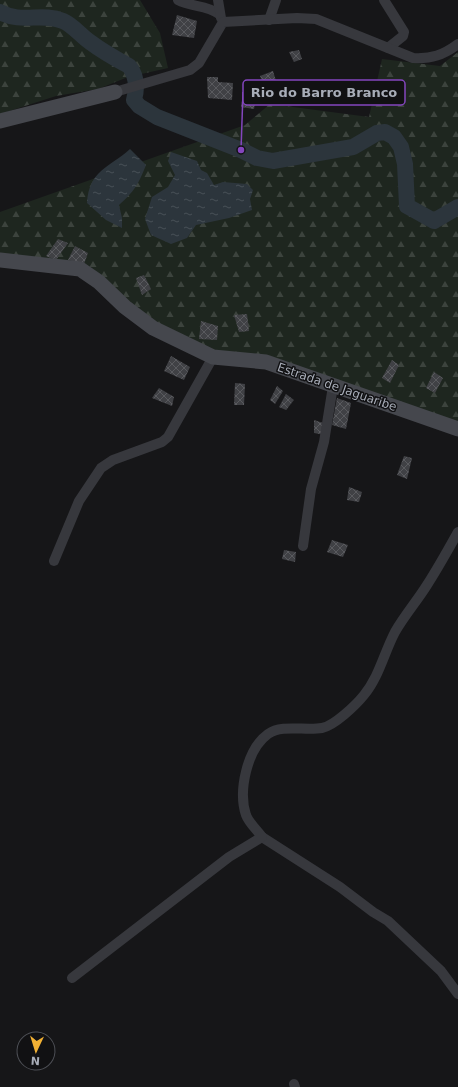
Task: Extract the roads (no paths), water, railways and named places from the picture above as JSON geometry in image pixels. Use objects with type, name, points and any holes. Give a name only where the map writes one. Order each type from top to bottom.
[{"type":"street","points":[[178,0],[183,3],[208,8],[221,18],[269,20],[316,19],[413,58],[428,58],[444,54],[458,44]]},
{"type":"street","points":[[0,121],[115,92],[190,70],[199,63],[221,18],[218,0]]},
{"type":"street","points":[[269,20],[276,0]]},
{"type":"street","points":[[384,0],[404,32],[403,36],[388,48]]},
{"type":"street","name":"Estrada de Jaguaribe","points":[[0,260],[80,269],[100,282],[125,306],[153,328],[213,357],[266,362],[458,429]]},
{"type":"street","points":[[54,561],[79,501],[101,468],[113,460],[162,442],[168,437],[213,357]]},
{"type":"street","points":[[303,546],[311,489],[324,442],[333,386]]},
{"type":"street","points":[[458,532],[428,584],[395,632],[372,684],[364,695],[333,723],[323,728],[276,731],[268,734],[259,744],[247,767],[242,790],[243,803],[247,816],[262,837],[340,887],[373,912],[388,921],[441,971],[458,994]]},
{"type":"street","points":[[72,978],[229,857],[262,837]]},
{"type":"water","points":[[130,149],[146,165],[136,187],[119,205],[122,218],[122,228],[106,220],[87,203],[92,183],[96,176]]},
{"type":"water","points":[[171,152],[197,161],[201,170],[207,173],[214,185],[223,182],[247,184],[253,190],[250,199],[252,210],[229,218],[196,225],[187,238],[171,244],[151,235],[145,219],[152,197],[168,187],[175,175],[168,161]]},
{"type":"waterway","points":[[0,12],[24,18],[47,17],[67,23],[87,40],[129,66],[134,74],[136,83],[134,100],[139,106],[157,117],[241,150],[257,158],[273,161],[353,147],[377,133],[385,132],[394,137],[401,147],[405,164],[407,206],[434,221],[458,207]]},
{"type":"place","name":"Rio do Barro Branco","points":[[241,150]]}]
